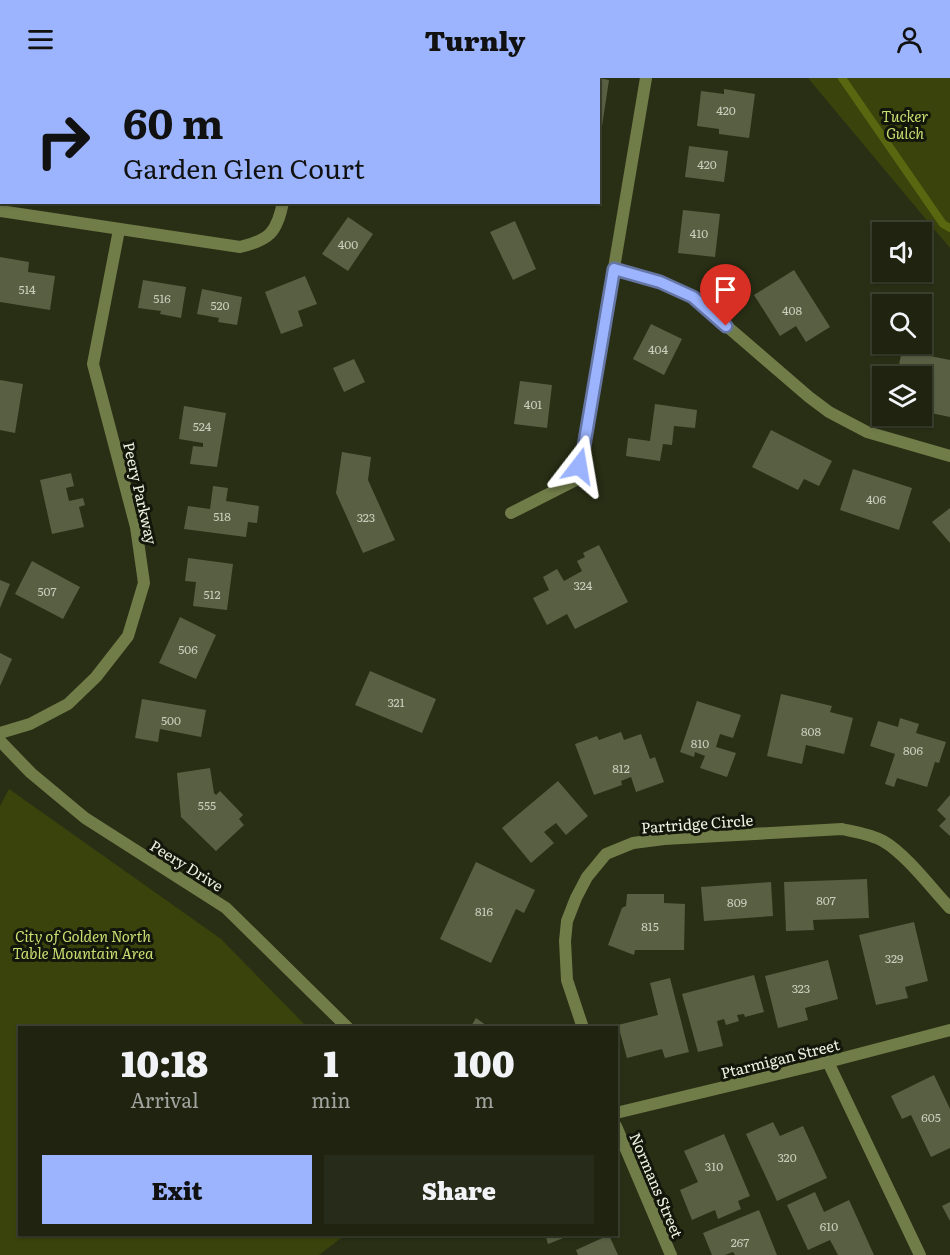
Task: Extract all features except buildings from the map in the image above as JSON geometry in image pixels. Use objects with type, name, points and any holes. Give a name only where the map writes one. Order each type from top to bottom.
[{"type":"street","points":[[511,513],[574,481],[583,452],[646,78]]},
{"type":"street","points":[[0,211],[240,246],[259,242],[272,233],[278,222],[282,204]]},
{"type":"street","name":"Peery Parkway","points":[[0,732],[30,724],[68,704],[96,677],[128,636],[144,583],[136,527],[93,364],[119,230]]},
{"type":"street","points":[[614,269],[660,282],[693,297],[808,398],[829,412],[867,432],[950,456]]},
{"type":"street","name":"Peery Drive","points":[[0,741],[31,773],[85,818],[226,908],[346,1026]]},
{"type":"street","name":"Partridge Circle","points":[[582,1026],[567,980],[565,941],[567,921],[587,876],[606,854],[633,843],[664,839],[842,830],[863,834],[884,842],[908,862],[950,908]]},
{"type":"street","name":"Ptarmigan Street","points":[[618,1113],[950,1030]]},
{"type":"street","points":[[828,1062],[920,1255]]},
{"type":"street","name":"Normans Street","points":[[618,1131],[670,1255]]},
{"type":"green space","name":"Tucker Gulch","points":[[808,78],[950,78],[950,248],[932,226],[932,222],[928,222]]},
{"type":"green space","name":"City of Golden North Table Mountain Area","points":[[9,789],[221,939],[306,1026],[18,1026],[18,1236],[344,1236],[319,1255],[0,1255],[0,806]]},
{"type":"waterway","name":"Tucker Gulch","points":[[842,78],[943,224],[950,228]]},
{"type":"route","points":[[579,466],[614,269],[660,282],[693,297],[726,326]]}]
